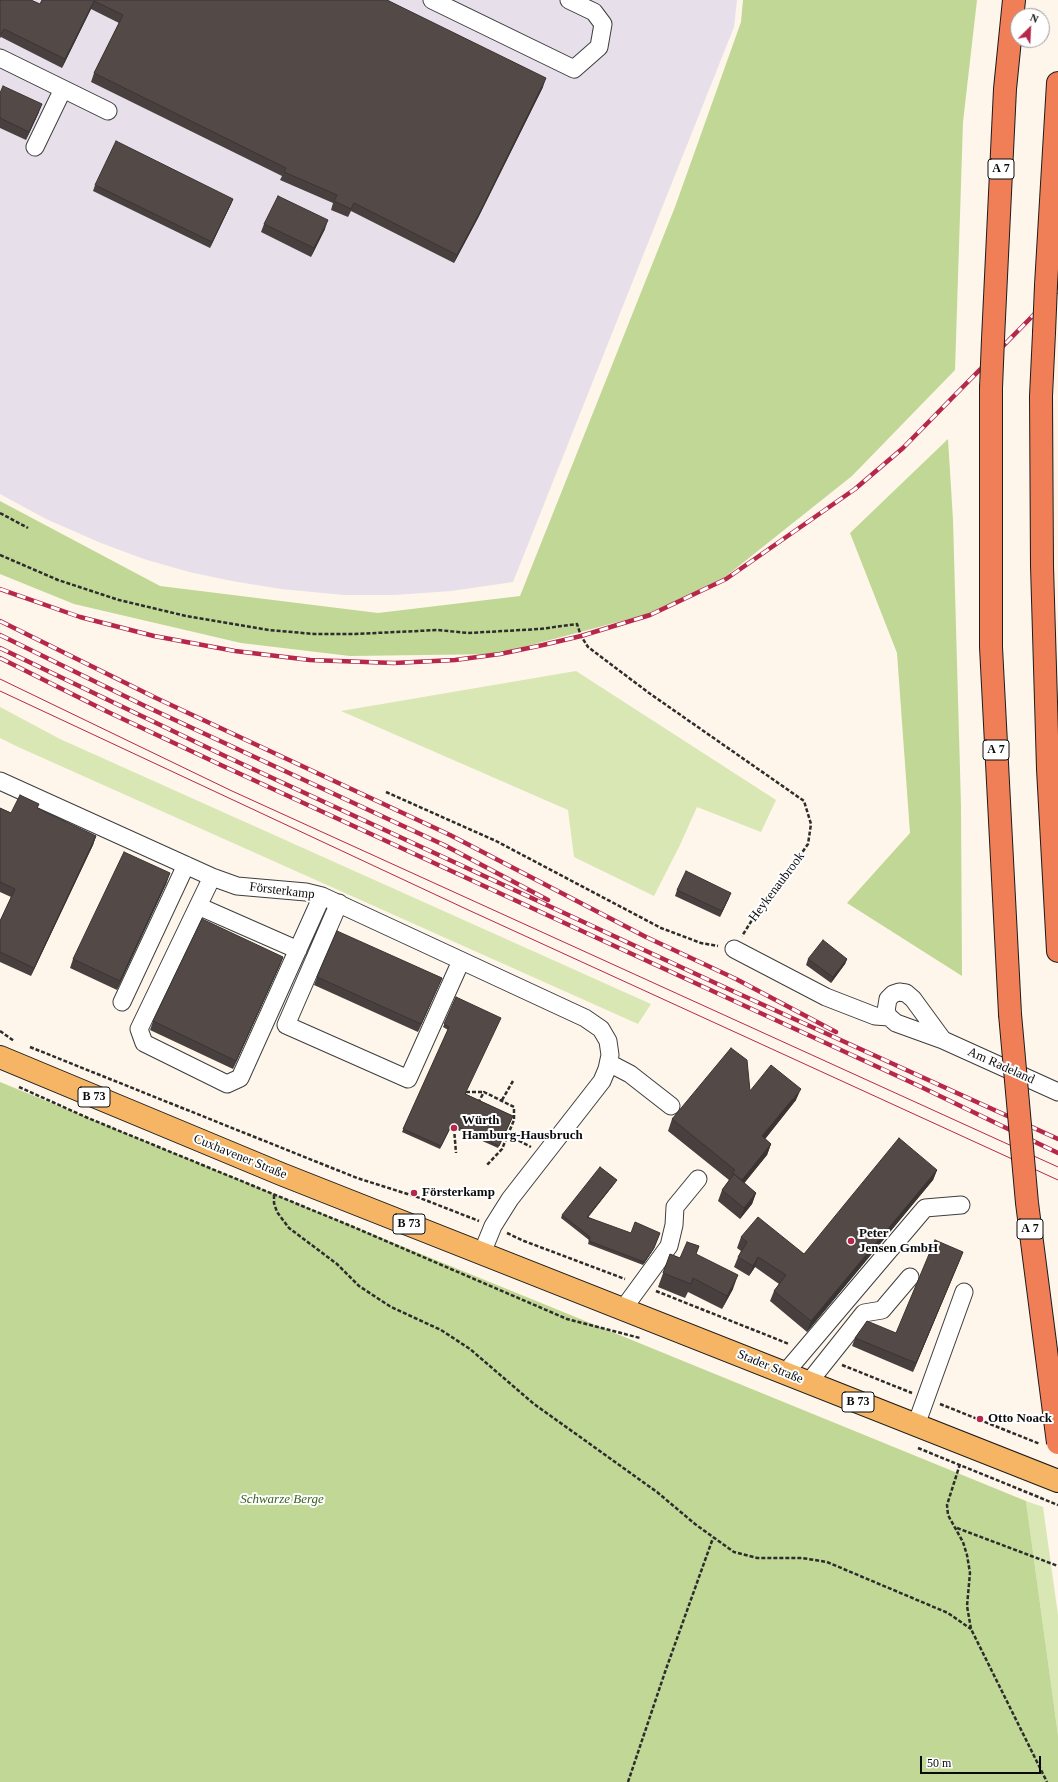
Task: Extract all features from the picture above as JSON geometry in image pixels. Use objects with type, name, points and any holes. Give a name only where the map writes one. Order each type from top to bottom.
[{"type":"highway","name":"A 7","points":[[1014,0],[1006,89],[991,388],[992,647],[1010,1014],[1051,1444]]},
{"type":"highway","points":[[1058,83],[1041,396],[1042,566],[1048,769],[1058,951]]},
{"type":"main road","name":"Cuxhavener Straße","points":[[0,1057],[281,1174],[482,1253]]},
{"type":"main road","name":"Stader Straße","points":[[482,1253],[916,1425],[964,1455],[1058,1481]]},
{"type":"street","points":[[432,0],[574,69],[599,47],[603,24],[594,12],[569,0]]},
{"type":"street","points":[[0,58],[108,111]]},
{"type":"street","points":[[35,147],[63,89]]},
{"type":"street","name":"Försterkamp","points":[[0,781],[212,877],[237,886],[306,892],[322,896],[339,903],[585,1018],[601,1030],[608,1041],[609,1063],[602,1082],[510,1198],[493,1226],[482,1253]]},
{"type":"street","points":[[122,1002],[186,865]]},
{"type":"street","points":[[212,877],[139,1029],[144,1043],[227,1084],[240,1078],[322,896]]},
{"type":"street","points":[[339,903],[286,1025],[408,1079],[461,961]]},
{"type":"street","points":[[198,906],[298,950]]},
{"type":"street","points":[[734,949],[826,997],[875,1016],[889,1017]]},
{"type":"street","name":"Am Radeland","points":[[943,1040],[913,999],[906,993],[899,992],[893,994],[888,999],[886,1011],[889,1017],[907,1027],[943,1040],[1058,1092]]},
{"type":"street","points":[[609,1063],[630,1074],[671,1106]]},
{"type":"street","points":[[623,1309],[669,1246],[674,1224],[675,1207],[698,1179]]},
{"type":"street","points":[[785,1373],[925,1208],[961,1205]]},
{"type":"street","points":[[809,1382],[864,1313],[882,1310],[910,1277]]},
{"type":"street","points":[[916,1425],[964,1292]]},
{"type":"path","points":[[0,513],[28,528]]},
{"type":"path","name":"Heykenaubrook","points":[[0,555],[58,580],[119,600],[186,616],[269,630],[314,634],[355,634],[438,630],[468,633],[540,629],[577,624],[581,636],[588,647],[605,661],[648,693],[804,801],[811,824],[808,844],[792,867],[771,890],[734,949]]},
{"type":"path","points":[[386,792],[496,841],[662,928],[701,943],[734,949]]},
{"type":"path","points":[[0,1031],[13,1041],[21,1044]]},
{"type":"path","points":[[28,1046],[357,1178],[420,1198],[493,1226],[524,1241],[641,1284],[804,1350]]},
{"type":"path","points":[[502,1100],[513,1082]]},
{"type":"path","points":[[14,1085],[351,1226],[566,1319],[642,1338]]},
{"type":"path","points":[[466,1092],[484,1092],[514,1107],[514,1120],[502,1149],[486,1166]]},
{"type":"path","points":[[478,1103],[484,1092]]},
{"type":"path","points":[[454,1128],[456,1153]]},
{"type":"path","points":[[508,1135],[532,1148],[543,1156]]},
{"type":"path","points":[[281,1174],[274,1195],[274,1203],[277,1212],[289,1228],[337,1264],[359,1286],[391,1307],[442,1330],[470,1349],[534,1404],[657,1492],[713,1538],[734,1552],[757,1558],[802,1558],[827,1562],[948,1613],[970,1629]]},
{"type":"path","points":[[827,1359],[925,1398],[1051,1444]]},
{"type":"path","points":[[917,1448],[964,1455],[1058,1505]]},
{"type":"path","points":[[964,1455],[947,1505],[948,1515],[963,1542],[970,1573],[967,1606],[970,1629],[1047,1782]]},
{"type":"path","points":[[956,1528],[1058,1566]]},
{"type":"path","points":[[628,1782],[665,1672],[713,1538]]},
{"type":"shaded area","points":[[0,0],[737,0],[734,27],[513,582],[451,591],[395,595],[344,595],[281,589],[232,581],[189,572],[144,559],[101,543],[46,519],[0,494]]},
{"type":"green space","points":[[743,0],[977,0],[963,122],[955,370],[852,476],[725,577],[648,614],[497,654],[350,656],[241,643],[74,604],[0,574],[0,501],[160,586],[378,613],[520,596],[675,207],[741,22]]},
{"type":"green space","points":[[948,439],[953,520],[961,806],[962,976],[847,903],[910,833],[897,653],[850,533]]},
{"type":"green space","points":[[576,671],[776,800],[761,832],[697,807],[680,845],[654,896],[574,857],[568,810],[341,711]]},
{"type":"green space","points":[[0,707],[60,739],[651,1004],[638,1024],[16,746],[0,738]]},
{"type":"green space","name":"Schwarze Berge","points":[[0,1082],[1026,1501],[1058,1735],[1058,1782],[0,1782]]},
{"type":"green space","points":[[1026,1501],[1043,1507],[1058,1615],[1058,1735]]},
{"type":"building","points":[[0,0],[31,0],[40,4],[42,0],[387,0],[546,78],[481,210],[457,255],[354,203],[351,209],[334,201],[337,195],[284,172],[286,168],[94,73],[123,15],[94,1],[65,59],[4,29],[1,34]]},
{"type":"building","points":[[3,86],[42,104],[29,132],[0,118],[0,93]]},
{"type":"building","points":[[116,141],[233,199],[212,242],[95,185]]},
{"type":"building","points":[[278,196],[328,220],[314,248],[264,224]]},
{"type":"building","points":[[20,795],[39,804],[37,808],[96,836],[34,968],[0,952],[0,921],[15,889],[0,882],[0,808],[11,813]]},
{"type":"building","points":[[124,852],[170,873],[120,981],[73,959]]},
{"type":"building","points":[[686,871],[731,893],[722,911],[677,890]]},
{"type":"building","points":[[202,919],[283,957],[236,1061],[153,1021]]},
{"type":"building","points":[[337,931],[442,978],[421,1024],[317,977]]},
{"type":"building","points":[[823,940],[847,959],[833,977],[808,959]]},
{"type":"building","points":[[456,997],[501,1018],[465,1094],[513,1116],[499,1146],[452,1124],[441,1146],[403,1129],[449,1027],[444,1024]]},
{"type":"building","points":[[731,1048],[747,1060],[750,1091],[771,1065],[801,1089],[762,1136],[771,1144],[742,1180],[732,1173],[735,1170],[672,1119]]},
{"type":"building","name":"Peter Jensen GmbH","points":[[899,1138],[937,1170],[811,1321],[774,1291],[786,1275],[758,1257],[753,1266],[738,1257],[747,1242],[741,1237],[758,1217],[804,1254]]},
{"type":"building","points":[[600,1167],[617,1180],[587,1217],[631,1233],[635,1222],[660,1233],[654,1248],[644,1262],[589,1241],[590,1237],[562,1215]]},
{"type":"building","points":[[734,1174],[756,1193],[744,1208],[722,1190]]},
{"type":"building","points":[[935,1240],[963,1252],[916,1363],[855,1338],[867,1321],[896,1333]]},
{"type":"building","points":[[687,1242],[699,1246],[696,1254],[738,1275],[727,1296],[693,1278],[691,1284],[663,1273],[670,1254],[680,1258]]},
{"type":"tram line","points":[[0,679],[232,791],[1058,1167]]},
{"type":"tram line","points":[[0,691],[464,908],[1058,1180]]},
{"type":"railway","points":[[0,589],[80,617],[154,636],[235,651],[310,660],[394,663],[455,660],[500,654],[581,636],[650,615],[726,579],[855,489],[903,448],[1058,290]]},
{"type":"railway","points":[[0,621],[156,698],[450,835],[646,937],[736,979],[836,1032]]},
{"type":"railway","points":[[0,635],[147,707],[444,845],[548,900]]},
{"type":"railway","points":[[0,648],[227,757],[724,987],[1058,1139]]},
{"type":"railway","points":[[0,658],[108,712],[223,766],[917,1085],[1058,1153]]},
{"type":"place","name":"Würth Hamburg-Hausbruch","points":[[454,1128]]},
{"type":"place","name":"Försterkamp","points":[[414,1193]]},
{"type":"place","name":"Peter Jensen GmbH","points":[[851,1241]]},
{"type":"place","name":"Otto Noack","points":[[980,1419]]}]
